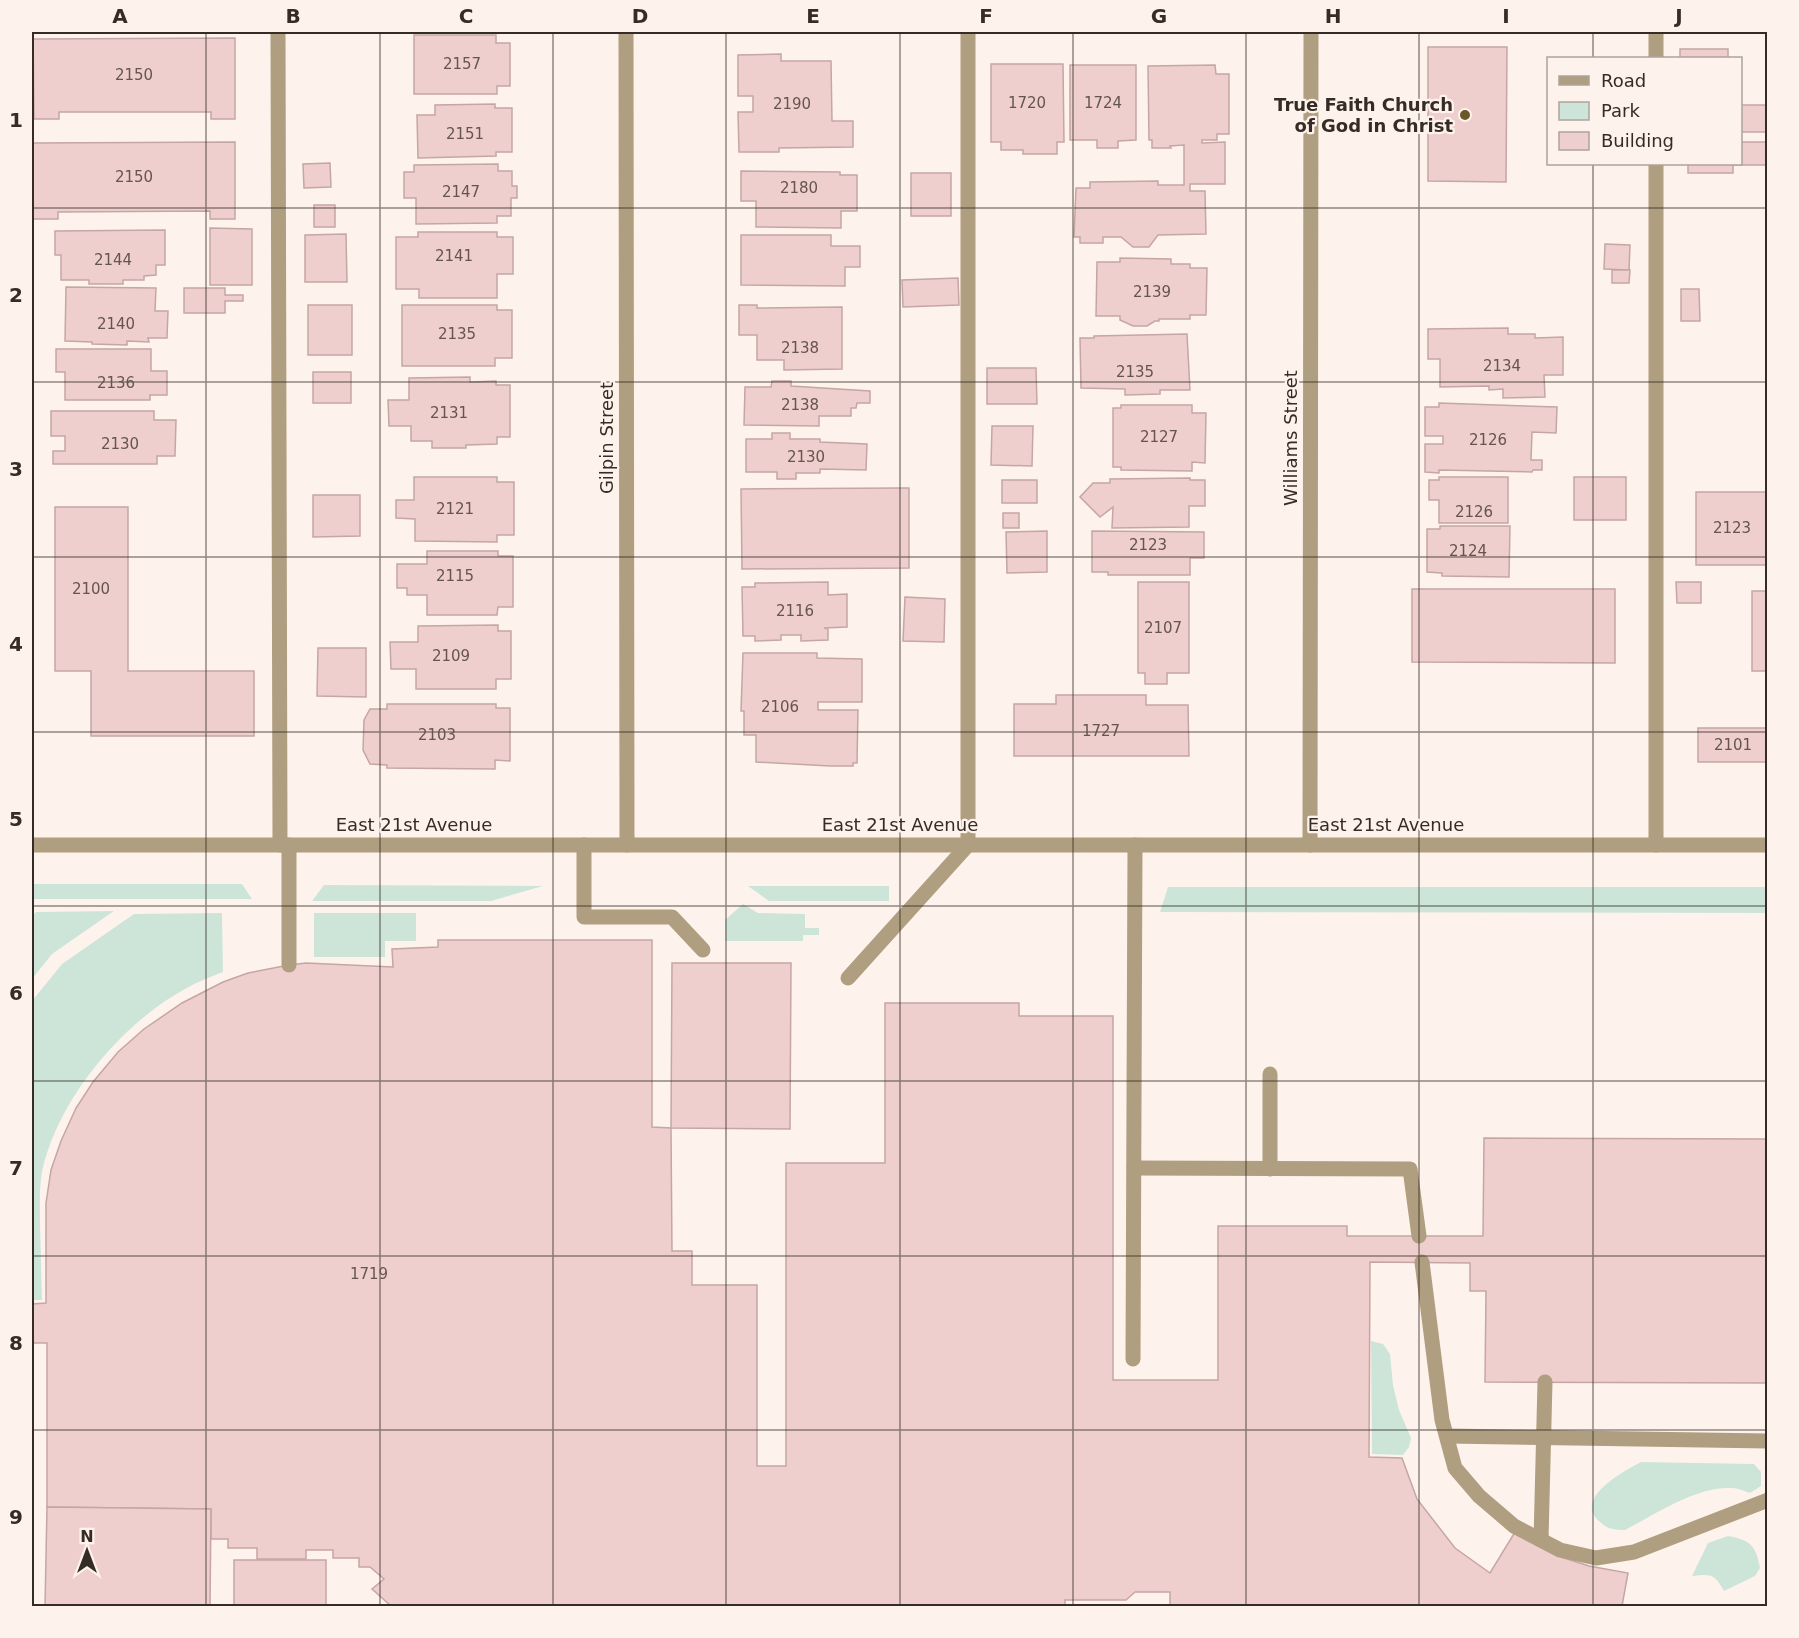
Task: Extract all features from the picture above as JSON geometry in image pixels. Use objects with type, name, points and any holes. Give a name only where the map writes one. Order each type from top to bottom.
[{"type":"street","points":[[278,32],[285,845],[289,965]]},
{"type":"street","name":"Gilpin Street","points":[[626,32],[627,845]]},
{"type":"street","points":[[849,978],[968,845],[968,32]]},
{"type":"street","name":"Williams Street","points":[[1310,845],[1311,32]]},
{"type":"street","points":[[1656,32],[1656,57]]},
{"type":"street","points":[[1656,165],[1656,845]]},
{"type":"street","name":"East 21st Avenue","points":[[32,845],[1767,845]]},
{"type":"street","points":[[584,845],[584,917],[672,917],[703,950]]},
{"type":"street","points":[[1133,1359],[1135,845]]},
{"type":"street","points":[[1270,1074],[1270,1169]]},
{"type":"street","points":[[1134,1168],[1410,1170],[1419,1236]]},
{"type":"street","points":[[1422,1262],[1442,1420],[1455,1468],[1479,1496],[1514,1526],[1560,1550],[1596,1558],[1634,1552],[1767,1500]]},
{"type":"street","points":[[1541,1540],[1545,1382]]},
{"type":"street","points":[[1447,1436],[1767,1441]]},
{"type":"green space","points":[[32,884],[242,884],[252,899],[32,899]]},
{"type":"green space","points":[[324,885],[543,886],[491,901],[312,901]]},
{"type":"green space","points":[[748,886],[889,886],[889,901],[769,901]]},
{"type":"green space","points":[[1168,887],[1767,887],[1768,913],[1160,912]]},
{"type":"green space","points":[[743,904],[758,913],[805,914],[805,928],[819,928],[819,935],[803,935],[803,941],[725,941],[725,920]]},
{"type":"green space","points":[[114,911],[52,954],[32,979],[32,916],[36,912]]},
{"type":"green space","points":[[222,913],[223,972],[185,989],[138,1022],[96,1066],[77,1091],[62,1118],[50,1145],[42,1172],[40,1206],[42,1300],[32,1300],[32,1001],[62,964],[134,914]]},
{"type":"green space","points":[[314,913],[416,913],[416,941],[385,941],[385,957],[314,957]]},
{"type":"green space","points":[[1371,1341],[1383,1344],[1390,1354],[1393,1385],[1399,1410],[1411,1438],[1409,1447],[1403,1455],[1372,1454]]},
{"type":"green space","points":[[1641,1462],[1754,1464],[1761,1472],[1761,1486],[1750,1493],[1732,1488],[1704,1491],[1677,1502],[1625,1530],[1605,1526],[1593,1512],[1592,1503],[1596,1495],[1613,1479]]},
{"type":"green space","points":[[1728,1536],[1742,1539],[1751,1545],[1760,1568],[1755,1576],[1724,1591],[1711,1576],[1692,1576],[1708,1543]]},
{"type":"building","points":[[414,35],[496,35],[496,43],[510,43],[510,86],[497,86],[497,94],[414,94]]},
{"type":"building","points":[[235,38],[235,119],[211,119],[211,112],[59,112],[59,119],[34,119],[33,39]]},
{"type":"building","points":[[1428,47],[1507,47],[1506,182],[1428,181]]},
{"type":"building","points":[[1680,49],[1728,49],[1728,57],[1680,57]]},
{"type":"building","points":[[781,54],[781,61],[831,61],[832,121],[853,121],[853,147],[779,148],[779,152],[739,152],[738,112],[753,112],[753,96],[738,96],[738,55]]},
{"type":"building","points":[[991,64],[1063,64],[1064,142],[1057,142],[1057,154],[1023,154],[1023,150],[1001,150],[1001,142],[991,142]]},
{"type":"building","points":[[1070,65],[1136,65],[1136,140],[1118,141],[1118,148],[1097,148],[1097,140],[1070,140]]},
{"type":"building","points":[[1215,65],[1216,74],[1229,74],[1229,134],[1217,134],[1217,140],[1202,140],[1202,143],[1225,142],[1225,184],[1190,184],[1190,191],[1205,191],[1206,234],[1158,235],[1149,247],[1133,247],[1121,237],[1103,237],[1103,243],[1080,243],[1080,237],[1074,237],[1076,188],[1090,188],[1090,182],[1158,181],[1158,185],[1184,185],[1184,145],[1152,148],[1152,140],[1149,140],[1148,66]]},
{"type":"building","points":[[495,104],[495,108],[512,108],[512,152],[496,152],[496,156],[418,158],[417,115],[435,115],[435,105]]},
{"type":"building","points":[[1742,105],[1768,107],[1768,132],[1742,132]]},
{"type":"building","points":[[235,142],[235,219],[210,219],[210,211],[58,212],[58,219],[33,219],[32,143]]},
{"type":"building","points":[[1742,142],[1768,142],[1768,165],[1742,165]]},
{"type":"building","points":[[330,163],[331,187],[304,188],[303,164]]},
{"type":"building","points":[[498,164],[498,171],[512,171],[512,186],[517,186],[517,198],[511,198],[511,216],[497,216],[497,223],[416,224],[416,198],[404,198],[404,172],[414,172],[414,165]]},
{"type":"building","points":[[1688,165],[1733,165],[1733,173],[1688,173]]},
{"type":"building","points":[[741,171],[840,172],[840,175],[857,175],[857,211],[841,211],[841,228],[756,227],[756,201],[741,201]]},
{"type":"building","points":[[911,173],[951,173],[951,216],[911,216]]},
{"type":"building","points":[[314,205],[335,205],[335,227],[314,227]]},
{"type":"building","points":[[210,228],[252,229],[252,285],[210,285]]},
{"type":"building","points":[[165,230],[165,265],[156,265],[156,275],[144,276],[144,280],[123,280],[123,284],[89,284],[89,280],[61,280],[61,255],[55,255],[55,231]]},
{"type":"building","points":[[418,232],[497,232],[497,237],[513,237],[513,274],[497,274],[497,298],[419,298],[419,289],[396,289],[396,237],[418,237]]},
{"type":"building","points":[[346,234],[347,282],[305,282],[305,235]]},
{"type":"building","points":[[741,235],[831,235],[831,246],[860,246],[860,267],[845,267],[845,286],[741,285]]},
{"type":"building","points":[[1605,244],[1630,245],[1629,270],[1604,269]]},
{"type":"building","points":[[1120,258],[1171,259],[1171,264],[1190,264],[1190,268],[1207,268],[1206,315],[1190,315],[1190,319],[1159,319],[1147,326],[1133,326],[1120,320],[1120,316],[1096,316],[1097,262],[1120,262]]},
{"type":"building","points":[[1612,270],[1630,270],[1629,283],[1612,283]]},
{"type":"building","points":[[958,278],[959,305],[903,307],[902,280]]},
{"type":"building","points":[[66,287],[156,288],[155,311],[168,311],[167,338],[148,338],[149,342],[127,341],[127,345],[65,341]]},
{"type":"building","points":[[184,288],[225,288],[225,295],[243,295],[243,301],[225,301],[225,313],[184,313]]},
{"type":"building","points":[[1681,289],[1699,289],[1700,321],[1681,321]]},
{"type":"building","points":[[308,305],[352,305],[352,355],[308,355]]},
{"type":"building","points":[[402,305],[497,305],[497,310],[512,310],[512,358],[495,358],[495,366],[402,366]]},
{"type":"building","points":[[739,305],[757,305],[757,308],[842,307],[842,369],[784,370],[784,360],[757,360],[757,335],[739,335]]},
{"type":"building","points":[[1508,328],[1508,334],[1535,334],[1535,338],[1563,337],[1563,375],[1544,375],[1545,397],[1503,398],[1503,389],[1489,390],[1489,386],[1440,387],[1440,359],[1428,359],[1428,329]]},
{"type":"building","points":[[1187,334],[1190,390],[1160,390],[1160,394],[1125,395],[1125,389],[1081,388],[1080,338]]},
{"type":"building","points":[[56,349],[151,349],[151,371],[167,371],[167,395],[150,395],[150,400],[65,400],[65,372],[56,372]]},
{"type":"building","points":[[987,368],[1036,368],[1037,404],[987,404]]},
{"type":"building","points":[[313,372],[351,372],[351,403],[313,403]]},
{"type":"building","points":[[470,377],[470,382],[496,381],[496,385],[510,385],[510,437],[497,437],[497,444],[466,445],[466,448],[432,448],[432,441],[411,441],[411,426],[389,426],[388,400],[409,400],[409,378]]},
{"type":"building","points":[[772,381],[791,381],[791,386],[870,391],[870,403],[857,403],[856,408],[851,408],[851,416],[819,416],[819,426],[744,425],[745,387],[771,387]]},
{"type":"building","points":[[1439,403],[1557,407],[1556,433],[1532,432],[1531,460],[1542,460],[1542,470],[1532,472],[1439,470],[1439,473],[1425,472],[1425,444],[1443,444],[1443,436],[1425,436],[1425,407],[1439,407]]},
{"type":"building","points":[[1121,405],[1192,405],[1192,413],[1206,413],[1205,463],[1192,462],[1192,471],[1121,470],[1121,467],[1113,467],[1113,408],[1121,408]]},
{"type":"building","points":[[51,411],[154,411],[154,420],[176,420],[175,456],[157,456],[157,464],[53,464],[53,451],[65,451],[65,436],[51,436]]},
{"type":"building","points":[[992,426],[1033,426],[1032,466],[991,465]]},
{"type":"building","points":[[772,433],[790,433],[790,439],[820,439],[820,442],[867,444],[866,470],[820,469],[820,473],[796,473],[796,479],[777,479],[777,472],[746,472],[746,439],[772,439]]},
{"type":"building","points":[[414,477],[497,477],[497,482],[514,482],[514,535],[497,535],[497,542],[415,541],[415,519],[396,518],[396,500],[414,500]]},
{"type":"building","points":[[1439,477],[1508,477],[1508,523],[1439,523],[1439,500],[1429,500],[1429,480],[1439,480]]},
{"type":"building","points":[[1574,477],[1626,477],[1626,520],[1574,520]]},
{"type":"building","points":[[1190,478],[1190,480],[1205,480],[1205,506],[1189,506],[1189,527],[1112,528],[1113,507],[1100,517],[1080,497],[1093,483],[1110,483],[1110,479]]},
{"type":"building","points":[[1002,480],[1037,480],[1037,503],[1002,503]]},
{"type":"building","points":[[909,488],[909,568],[742,569],[741,489]]},
{"type":"building","points":[[1696,492],[1768,492],[1768,565],[1696,565]]},
{"type":"building","points":[[313,495],[360,495],[360,536],[313,537]]},
{"type":"building","points":[[55,507],[128,507],[128,671],[254,671],[254,736],[91,736],[91,671],[55,671]]},
{"type":"building","points":[[1003,513],[1019,513],[1019,528],[1003,528]]},
{"type":"building","points":[[1440,526],[1510,526],[1509,577],[1442,576],[1442,573],[1427,572],[1427,529],[1440,529]]},
{"type":"building","points":[[1047,531],[1047,572],[1007,573],[1006,532]]},
{"type":"building","points":[[1092,531],[1204,532],[1204,558],[1190,558],[1190,575],[1108,575],[1108,572],[1092,572]]},
{"type":"building","points":[[427,551],[498,551],[498,556],[513,556],[513,607],[498,607],[497,615],[427,615],[427,595],[407,595],[407,588],[397,588],[397,564],[427,564]]},
{"type":"building","points":[[828,582],[828,595],[847,594],[847,627],[824,628],[828,629],[828,640],[801,641],[801,635],[781,635],[781,640],[755,641],[755,636],[743,636],[742,587],[755,587],[755,583]]},
{"type":"building","points":[[1138,582],[1189,582],[1189,673],[1167,673],[1167,684],[1145,684],[1145,673],[1138,673]]},
{"type":"building","points":[[1676,582],[1701,582],[1701,603],[1677,603]]},
{"type":"building","points":[[1412,589],[1615,589],[1615,663],[1412,662]]},
{"type":"building","points":[[1752,591],[1768,591],[1768,671],[1752,671]]},
{"type":"building","points":[[905,597],[945,599],[944,642],[903,641]]},
{"type":"building","points":[[498,625],[498,631],[511,631],[511,679],[496,679],[496,689],[416,689],[416,669],[391,669],[390,642],[418,642],[418,626]]},
{"type":"building","points":[[318,648],[366,648],[366,697],[317,696]]},
{"type":"building","points":[[743,653],[817,653],[817,658],[862,659],[862,702],[818,702],[818,710],[858,710],[857,763],[853,763],[853,766],[830,766],[756,762],[756,735],[744,735],[744,711],[741,711]]},
{"type":"building","points":[[1056,695],[1146,695],[1146,705],[1188,705],[1189,756],[1014,756],[1014,704],[1056,704]]},
{"type":"building","points":[[387,704],[496,704],[496,708],[510,708],[510,761],[495,760],[495,769],[387,768],[387,765],[370,764],[363,750],[364,720],[370,709],[387,709]]},
{"type":"building","points":[[1698,728],[1768,728],[1768,762],[1698,762]]},
{"type":"building","points":[[438,940],[652,940],[652,1127],[671,1128],[672,1251],[692,1251],[692,1285],[757,1285],[757,1466],[786,1466],[786,1163],[885,1163],[885,1003],[1019,1003],[1019,1016],[1113,1016],[1113,1380],[1218,1380],[1218,1226],[1347,1226],[1347,1236],[1483,1236],[1484,1138],[1768,1139],[1768,1383],[1485,1382],[1486,1291],[1470,1291],[1470,1263],[1370,1262],[1369,1457],[1402,1458],[1417,1499],[1455,1548],[1490,1573],[1515,1532],[1561,1557],[1589,1566],[1628,1573],[1622,1606],[1170,1606],[1170,1592],[1135,1592],[1126,1600],[1065,1600],[1065,1606],[391,1606],[372,1589],[384,1579],[370,1567],[359,1567],[359,1558],[333,1558],[333,1550],[306,1550],[306,1559],[257,1559],[257,1548],[228,1548],[228,1539],[211,1539],[211,1509],[47,1507],[47,1343],[32,1343],[32,1304],[46,1303],[46,1203],[51,1170],[76,1108],[93,1082],[118,1052],[144,1029],[182,1003],[223,982],[248,973],[306,963],[393,967],[392,949],[438,947]]},
{"type":"building","points":[[672,963],[791,963],[790,1129],[671,1128]]},
{"type":"building","points":[[47,1507],[211,1509],[210,1606],[45,1606]]},
{"type":"building","points":[[234,1560],[326,1560],[326,1606],[234,1606]]},
{"type":"place","name":"True Faith Church of God in Christ","points":[[1465,115]]}]
